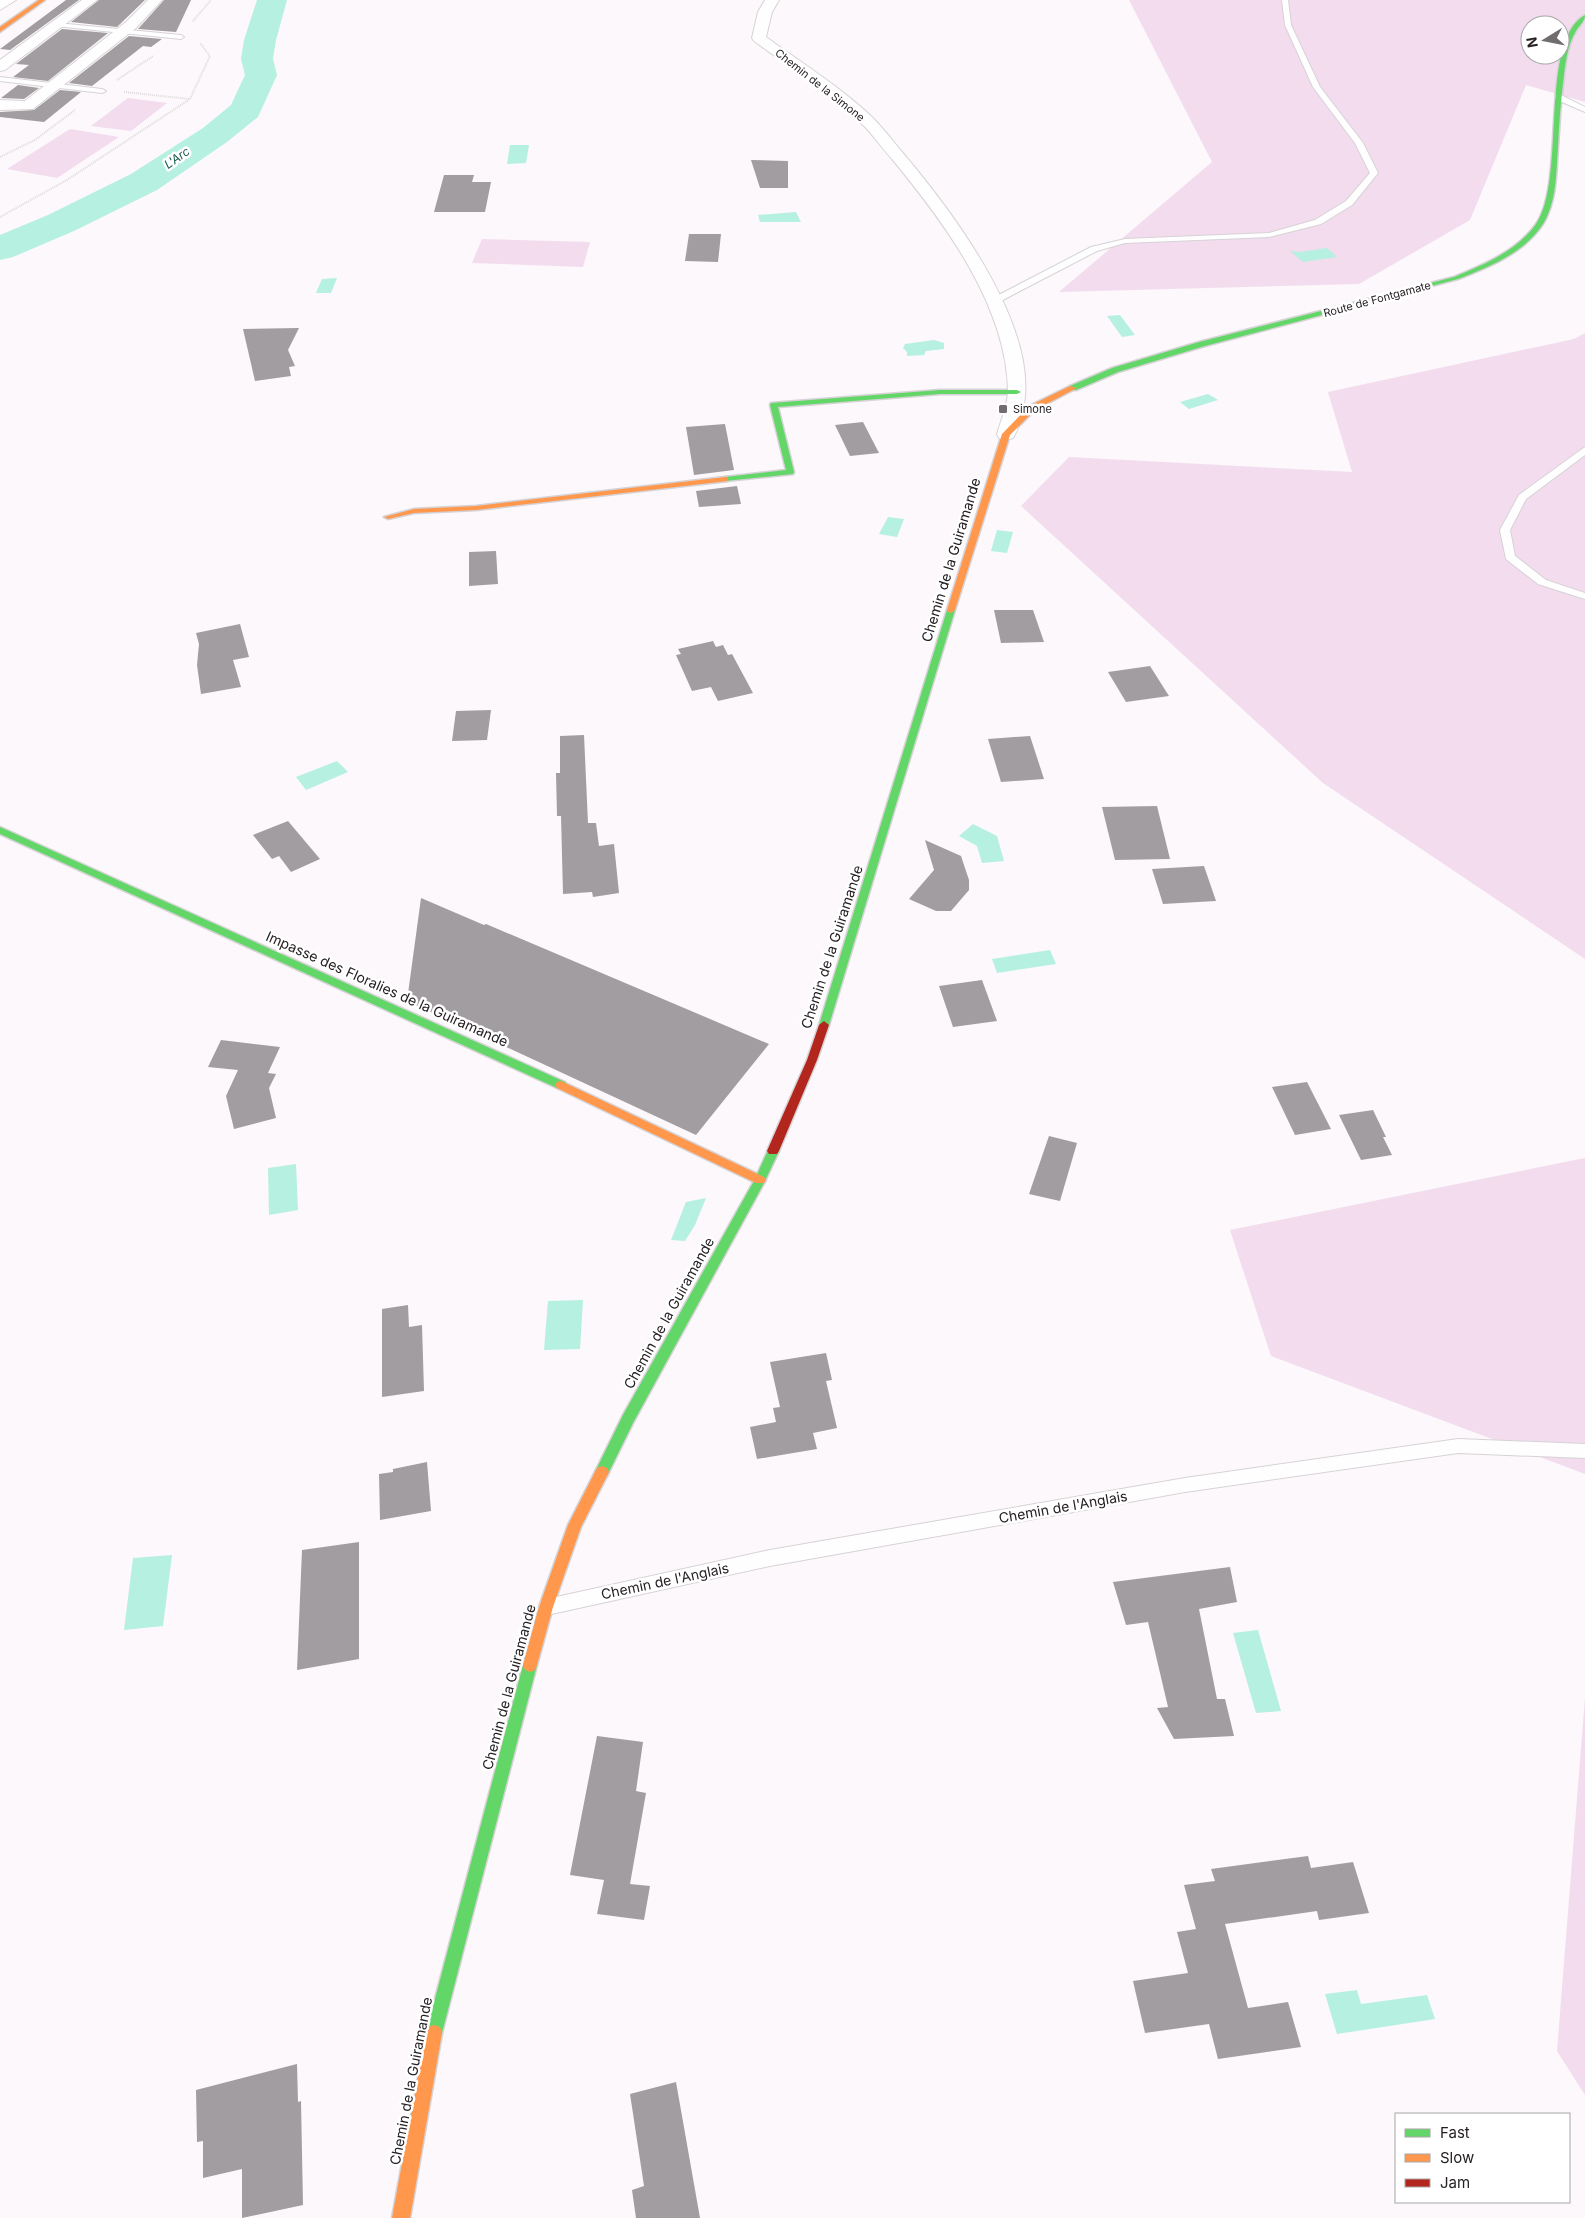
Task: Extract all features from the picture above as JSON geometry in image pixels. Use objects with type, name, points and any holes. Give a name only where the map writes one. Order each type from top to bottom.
[{"type":"street","points":[[0,6],[9,0]]},
{"type":"street","points":[[0,30],[42,0]]},
{"type":"street","points":[[0,67],[90,0]]},
{"type":"street","points":[[0,106],[2,104],[28,106],[123,32],[155,0]]},
{"type":"street","name":"Chemin de la Simone","points":[[772,0],[765,12],[759,38],[862,116],[918,179],[963,243],[994,301],[1014,357],[1017,392],[1015,407],[1006,434]]},
{"type":"street","name":"Route de Fontgamate","points":[[1006,434],[1032,408],[1050,396],[1115,370],[1202,344],[1456,278],[1488,265],[1508,253],[1533,231],[1546,212],[1552,188],[1558,97],[1568,39],[1574,26],[1585,17]]},
{"type":"street","points":[[388,517],[414,512],[476,508],[790,472],[774,405],[940,392],[1017,392]]},
{"type":"street","name":"Chemin de la Guiramande","points":[[401,2218],[433,2035],[515,1718],[546,1607],[575,1525],[628,1419],[760,1180],[808,1070],[836,991],[1006,434]]},
{"type":"street","name":"Impasse des Floralies de la Guiramande","points":[[0,830],[487,1050],[760,1180]]},
{"type":"lane","points":[[994,301],[1094,249],[1125,241],[1210,239],[1269,235],[1318,222],[1349,202],[1374,173],[1359,143],[1317,87],[1288,26],[1285,0]]},
{"type":"lane","points":[[57,25],[181,37]]},
{"type":"lane","points":[[0,79],[102,91]]},
{"type":"lane","points":[[1558,97],[1585,110]]},
{"type":"lane","points":[[1585,450],[1522,497],[1505,530],[1510,557],[1542,582],[1585,596]]},
{"type":"lane","name":"Chemin de l'Anglais","points":[[546,1607],[770,1558],[1185,1485],[1458,1446],[1585,1451]]},
{"type":"path","points":[[0,217],[67,180],[190,100],[210,56],[199,43]]},
{"type":"path","points":[[123,92],[190,100]]},
{"type":"shaded area","points":[[1129,0],[1585,0],[1585,102],[1526,85],[1470,220],[1359,284],[1059,292],[1212,162]]},
{"type":"shaded area","points":[[128,98],[167,103],[131,131],[91,126]]},
{"type":"shaded area","points":[[70,129],[119,137],[57,178],[7,169]]},
{"type":"shaded area","points":[[510,145],[529,145],[526,163],[507,164]]},
{"type":"shaded area","points":[[796,212],[801,222],[760,222],[758,215]]},
{"type":"shaded area","points":[[482,239],[590,242],[583,267],[472,263]]},
{"type":"shaded area","points":[[1327,248],[1337,257],[1303,262],[1290,251],[1300,252]]},
{"type":"shaded area","points":[[337,278],[331,293],[316,293],[322,279]]},
{"type":"shaded area","points":[[1120,315],[1135,335],[1122,337],[1107,316]]},
{"type":"shaded area","points":[[1585,333],[1585,959],[1323,783],[1021,506],[1069,457],[1352,472],[1328,392],[1574,339]]},
{"type":"shaded area","points":[[934,340],[944,343],[944,349],[926,351],[924,355],[907,356],[907,352],[903,348],[905,344]]},
{"type":"shaded area","points":[[1208,394],[1218,400],[1189,409],[1180,402]]},
{"type":"shaded area","points":[[888,517],[904,519],[897,537],[879,534]]},
{"type":"shaded area","points":[[997,530],[1013,532],[1007,553],[991,551]]},
{"type":"shaded area","points":[[337,761],[348,772],[306,790],[296,777]]},
{"type":"shaded area","points":[[973,824],[997,836],[1004,861],[982,863],[977,846],[959,836]]},
{"type":"shaded area","points":[[1050,950],[1056,964],[997,973],[992,959]]},
{"type":"shaded area","points":[[1585,1158],[1585,1474],[1271,1356],[1230,1230]]},
{"type":"shaded area","points":[[296,1164],[298,1210],[269,1215],[268,1168]]},
{"type":"shaded area","points":[[706,1198],[695,1225],[685,1241],[671,1240],[686,1202]]},
{"type":"shaded area","points":[[583,1300],[580,1349],[544,1350],[548,1301]]},
{"type":"shaded area","points":[[172,1555],[163,1626],[124,1630],[133,1558]]},
{"type":"shaded area","points":[[1258,1630],[1281,1711],[1256,1713],[1233,1633]]},
{"type":"shaded area","points":[[1585,1698],[1585,2095],[1557,2051]]},
{"type":"shaded area","points":[[1357,1990],[1361,2004],[1427,1995],[1435,2019],[1337,2034],[1325,1994]]},
{"type":"building","points":[[66,0],[79,0],[10,50],[0,49]]},
{"type":"building","points":[[99,0],[145,0],[117,27],[71,22]]},
{"type":"building","points":[[164,0],[191,0],[176,32],[138,29]]},
{"type":"building","points":[[62,29],[108,33],[48,81],[13,77],[29,65],[16,64]]},
{"type":"building","points":[[129,36],[162,39],[151,47],[143,46],[92,86],[69,83]]},
{"type":"building","points":[[18,85],[39,88],[24,99],[1,98]]},
{"type":"building","points":[[60,90],[81,92],[44,122],[0,117],[0,112],[34,110]]},
{"type":"building","points":[[751,160],[788,161],[788,188],[760,188]]},
{"type":"building","points":[[444,175],[474,175],[472,182],[491,182],[485,212],[434,212]]},
{"type":"building","points":[[689,234],[721,234],[718,262],[685,261]]},
{"type":"building","points":[[299,328],[288,350],[295,366],[289,367],[291,376],[255,381],[243,329]]},
{"type":"building","points":[[863,422],[879,453],[850,456],[835,425]]},
{"type":"building","points":[[725,424],[734,470],[694,475],[686,427]]},
{"type":"building","points":[[737,486],[741,504],[699,507],[696,491]]},
{"type":"building","points":[[496,551],[498,584],[469,586],[469,552]]},
{"type":"building","points":[[994,610],[1033,610],[1044,642],[1001,643]]},
{"type":"building","points":[[240,624],[249,657],[233,660],[241,687],[201,694],[197,665],[199,644],[196,633]]},
{"type":"building","points":[[713,641],[716,647],[723,645],[728,655],[732,654],[753,693],[718,701],[711,687],[692,691],[676,655],[681,654],[678,649]]},
{"type":"building","points":[[1150,666],[1169,696],[1126,702],[1108,672]]},
{"type":"building","points":[[491,710],[487,740],[452,741],[456,711]]},
{"type":"building","points":[[584,735],[588,823],[596,823],[599,846],[614,844],[619,893],[593,897],[592,892],[563,894],[561,816],[557,816],[556,773],[560,773],[560,736]]},
{"type":"building","points":[[1030,736],[1044,779],[1001,782],[988,739]]},
{"type":"building","points":[[1157,806],[1170,859],[1115,860],[1102,807]]},
{"type":"building","points":[[288,821],[320,859],[291,872],[279,856],[272,859],[253,835]]},
{"type":"building","points":[[925,840],[961,856],[969,880],[969,890],[951,911],[936,911],[909,899],[934,870]]},
{"type":"building","points":[[1204,866],[1216,901],[1163,904],[1152,869]]},
{"type":"building","points":[[421,898],[769,1044],[696,1135],[407,1001]]},
{"type":"building","points":[[982,980],[997,1021],[953,1027],[939,986]]},
{"type":"building","points":[[221,1040],[280,1047],[268,1073],[276,1074],[269,1088],[276,1118],[234,1129],[226,1096],[238,1070],[208,1067]]},
{"type":"building","points":[[1307,1082],[1331,1129],[1295,1135],[1272,1087]]},
{"type":"building","points":[[1373,1110],[1392,1155],[1361,1160],[1339,1115]]},
{"type":"building","points":[[1049,1136],[1077,1143],[1060,1201],[1029,1194]]},
{"type":"building","points":[[408,1305],[409,1327],[422,1325],[424,1391],[382,1397],[382,1309]]},
{"type":"building","points":[[826,1353],[832,1380],[826,1381],[837,1428],[813,1433],[817,1449],[757,1459],[750,1427],[776,1422],[773,1408],[780,1407],[770,1362]]},
{"type":"building","points":[[427,1462],[431,1511],[380,1520],[379,1474]]},
{"type":"building","points":[[359,1542],[359,1659],[297,1670],[302,1550]]},
{"type":"building","points":[[1230,1567],[1237,1602],[1199,1609],[1217,1699],[1225,1699],[1234,1736],[1174,1739],[1157,1708],[1168,1707],[1148,1622],[1126,1625],[1113,1582]]},
{"type":"building","points":[[597,1736],[643,1742],[636,1791],[646,1793],[630,1884],[650,1886],[644,1920],[597,1914],[604,1880],[570,1875]]},
{"type":"building","points":[[1308,1856],[1311,1868],[1353,1862],[1369,1913],[1319,1920],[1317,1911],[1225,1924],[1248,2008],[1288,2002],[1301,2047],[1218,2059],[1209,2024],[1145,2033],[1133,1981],[1188,1973],[1177,1932],[1196,1929],[1184,1885],[1215,1881],[1211,1869]]},
{"type":"building","points":[[297,2064],[298,2102],[301,2101],[303,2205],[242,2218],[242,2169],[203,2178],[203,2141],[197,2142],[196,2090]]},
{"type":"building","points":[[676,2082],[700,2218],[636,2218],[632,2190],[644,2186],[630,2094]]},
{"type":"waterway","name":"L'Arc","points":[[0,249],[61,223],[144,182],[215,135],[246,110],[261,75],[257,59],[260,40],[272,0]]},
{"type":"traffic: fast","points":[[1073,388],[1115,370],[1202,344],[1456,278],[1495,261],[1520,245],[1539,224],[1546,212],[1550,198],[1558,102],[1565,55],[1570,35],[1585,17]]},
{"type":"traffic: fast","points":[[725,479],[790,472],[774,405],[940,392],[1017,392]]},
{"type":"traffic: fast","points":[[824,1025],[951,610]]},
{"type":"traffic: fast","points":[[0,830],[561,1085]]},
{"type":"traffic: fast","points":[[602,1472],[628,1419],[760,1180],[773,1151]]},
{"type":"traffic: fast","points":[[434,2033],[530,1665]]},
{"type":"traffic: slow","points":[[0,30],[42,0]]},
{"type":"traffic: slow","points":[[951,610],[1006,434],[1032,408],[1073,388]]},
{"type":"traffic: slow","points":[[388,517],[414,511],[476,508],[725,479]]},
{"type":"traffic: slow","points":[[561,1085],[760,1180]]},
{"type":"traffic: slow","points":[[530,1665],[546,1607],[575,1525],[602,1472]]},
{"type":"traffic: slow","points":[[401,2218],[434,2033]]},
{"type":"traffic: jam","points":[[773,1151],[812,1060],[824,1025]]},
{"type":"place","name":"Simone","points":[[1003,409]]}]
